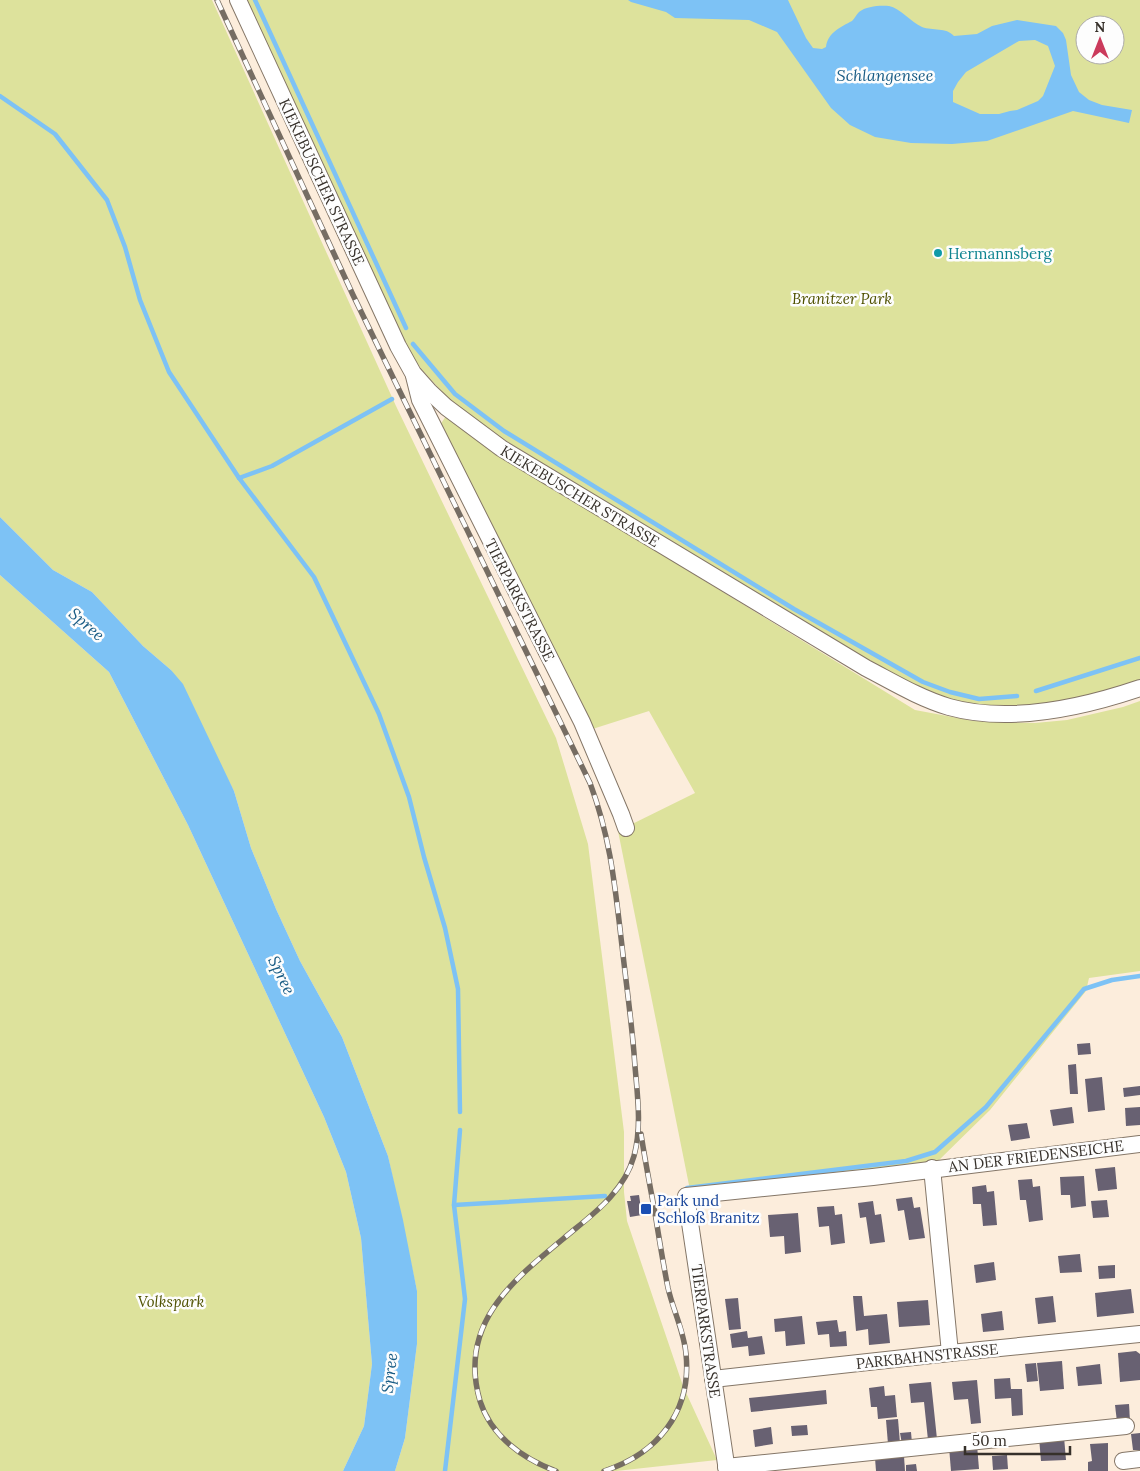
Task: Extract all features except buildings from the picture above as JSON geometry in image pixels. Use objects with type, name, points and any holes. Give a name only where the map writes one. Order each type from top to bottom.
[{"type":"street","name":"KIEKEBUSCHER STRASSE","points":[[238,0],[398,346],[413,373],[446,407],[501,448],[857,663],[922,697],[976,713],[1005,714],[1077,706],[1100,701],[1140,688]]},
{"type":"street","name":"TIERPARKSTRASSE","points":[[413,373],[420,400],[582,722],[626,828]]},
{"type":"street","name":"AN DER FRIEDENSEICHE","points":[[686,1196],[1140,1144]]},
{"type":"street","name":"AN DER FRIEDENSEICHE","points":[[932,1168],[950,1353]]},
{"type":"street","name":"TIERPARKSTRASSE","points":[[686,1196],[726,1469],[1126,1426]]},
{"type":"street","name":"PARKBAHNSTRASSE","points":[[713,1379],[1140,1334]]},
{"type":"street","points":[[1123,1461],[1140,1459]]},
{"type":"green space","points":[[0,0],[212,0],[396,406],[556,738],[588,844],[624,1132],[624,1192],[627,1221],[683,1386],[717,1460],[616,1471],[395,1471],[405,1438],[417,1344],[417,1291],[388,1156],[342,1037],[300,961],[276,909],[251,848],[234,791],[171,670],[143,646],[92,592],[53,570],[0,517]]},
{"type":"green space","name":"Branitzer Park","points":[[245,0],[1140,0],[1140,681],[1076,699],[1028,706],[977,705],[922,691],[856,655],[500,437],[450,400],[422,370],[405,346]]},
{"type":"green space","points":[[446,416],[484,445],[915,710],[974,721],[1035,723],[1067,720],[1123,707],[1140,701],[1140,971],[1089,978],[1086,991],[990,1110],[936,1163],[690,1190],[618,831],[695,793],[649,711],[580,733],[440,425]]},
{"type":"green space","name":"Volkspark","points":[[0,575],[109,672],[188,825],[324,1117],[346,1172],[361,1238],[372,1364],[364,1426],[343,1471],[0,1471]]},
{"type":"water","name":"Schlangensee","points":[[628,0],[788,0],[806,38],[813,48],[822,49],[826,47],[832,34],[852,21],[859,12],[869,7],[878,6],[893,7],[922,27],[947,31],[954,36],[977,34],[992,26],[1017,20],[1056,26],[1063,33],[1066,40],[1071,75],[1079,92],[1089,100],[1102,105],[1132,110],[1129,123],[1073,111],[987,141],[952,144],[911,143],[875,137],[850,125],[831,108],[777,32],[749,20],[675,18],[666,12]],"holes":[[[1035,40],[1048,46],[1055,66],[1043,96],[1038,101],[1017,110],[999,114],[980,114],[953,102],[953,91],[966,72],[1019,41]]]},
{"type":"water","name":"Spree","points":[[0,517],[53,570],[92,592],[143,646],[171,670],[183,684],[234,791],[251,848],[276,909],[300,961],[342,1037],[388,1156],[417,1291],[417,1344],[405,1438],[395,1471],[343,1471],[364,1426],[372,1364],[361,1238],[346,1172],[324,1117],[188,825],[109,672],[0,575]]},
{"type":"waterway","points":[[255,0],[406,328]]},
{"type":"waterway","points":[[0,96],[55,134],[107,200],[125,247],[140,300],[169,372],[239,478],[314,577],[379,714],[409,797],[445,928],[458,989],[460,1112]]},
{"type":"waterway","points":[[413,344],[455,394],[504,431],[794,609],[923,682],[950,692],[979,699],[1017,696]]},
{"type":"waterway","points":[[239,478],[272,466],[392,399]]},
{"type":"waterway","points":[[1036,691],[1140,658]]},
{"type":"waterway","points":[[687,1188],[906,1161],[935,1152],[986,1107],[1084,989],[1112,980],[1140,976]]},
{"type":"waterway","points":[[445,1471],[465,1299],[454,1205],[460,1130]]},
{"type":"waterway","points":[[454,1205],[605,1196]]},
{"type":"railway","points":[[217,0],[353,295],[590,783],[608,844],[617,904],[634,1053],[638,1118],[637,1143],[634,1156],[630,1168],[618,1188],[594,1214],[514,1282],[498,1302],[485,1323],[477,1346],[475,1372],[480,1401],[485,1414],[500,1435],[510,1445],[532,1460],[556,1471]]},
{"type":"railway","points":[[604,1471],[640,1454],[655,1442],[667,1428],[677,1412],[683,1394],[686,1375],[685,1345],[668,1288],[641,1134]]},
{"type":"place","name":"Hermannsberg","points":[[938,253]]},
{"type":"place","name":"Park und Schloß Branitz","points":[[646,1209]]}]
